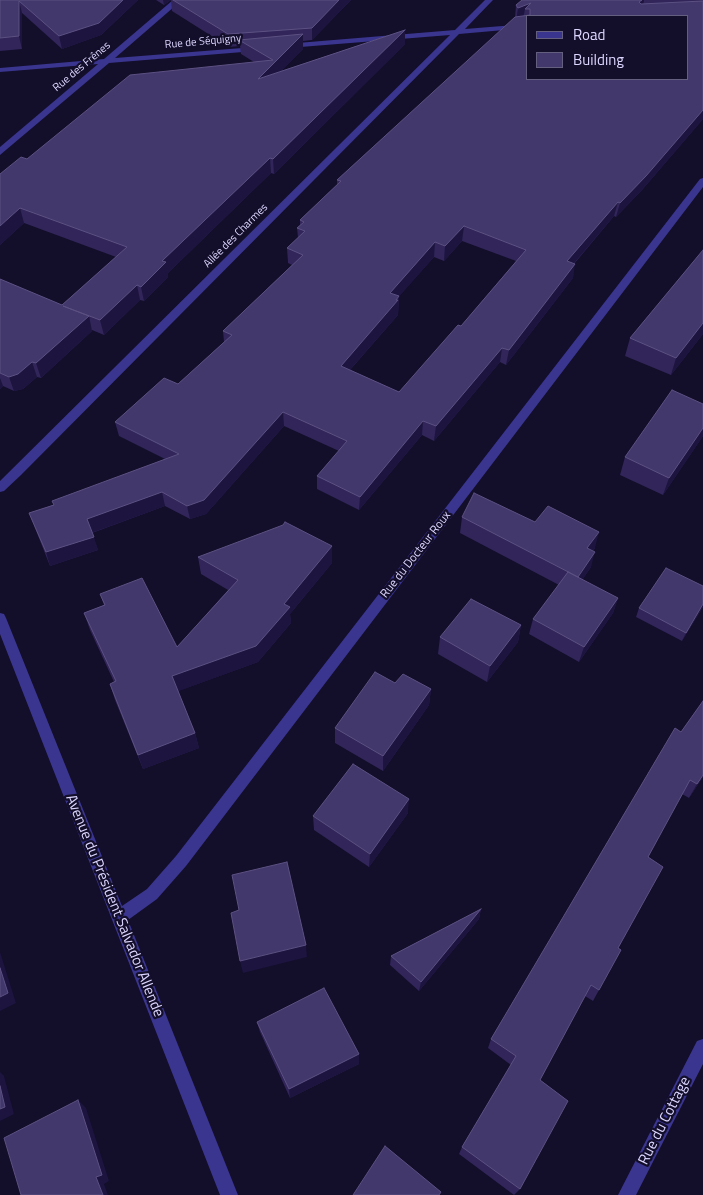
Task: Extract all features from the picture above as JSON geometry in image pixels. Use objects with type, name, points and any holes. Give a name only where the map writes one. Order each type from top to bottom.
[{"type":"street","name":"Rue des Frênes","points":[[0,152],[178,0]]},
{"type":"street","name":"Allée des Charmes","points":[[0,488],[489,0]]},
{"type":"street","points":[[280,47],[526,26]]},
{"type":"street","name":"Rue de Séquigny","points":[[0,70],[260,48]]},
{"type":"street","name":"Rue du Docteur Roux","points":[[118,918],[152,894],[181,861],[703,181]]},
{"type":"street","name":"Avenue du Président Salvador Allende","points":[[0,618],[229,1195]]},
{"type":"street","name":"Rue du Cottage","points":[[627,1195],[703,1047]]},
{"type":"building","points":[[0,0],[123,0],[99,23],[59,36],[19,1],[19,36],[0,38]]},
{"type":"building","points":[[173,0],[339,0],[312,28],[228,34]]},
{"type":"building","points":[[522,0],[642,0],[639,2],[641,4],[703,1],[703,110],[646,176],[620,203],[618,202],[567,261],[575,264],[509,350],[502,348],[436,426],[423,421],[360,497],[317,476],[347,441],[283,412],[204,500],[187,506],[162,492],[87,519],[94,537],[46,552],[29,513],[54,505],[52,501],[179,454],[115,422],[164,378],[178,384],[232,335],[223,331],[303,255],[287,248],[305,231],[297,228],[304,222],[300,220],[341,181],[337,180],[515,17],[526,16],[526,80],[688,80],[688,15],[530,15],[530,9],[525,9],[531,3],[518,8],[516,5]],"holes":[[[464,226],[526,250],[461,326],[458,325],[399,392],[341,366],[398,300],[396,300],[399,296],[390,293],[435,242],[445,246]]]},
{"type":"building","points":[[405,30],[273,159],[270,158],[162,261],[166,262],[141,287],[137,285],[100,320],[63,306],[89,316],[36,363],[32,362],[18,374],[9,377],[0,373],[0,279],[62,305],[127,247],[20,208],[0,226],[0,174],[21,157],[27,159],[130,75],[273,60],[239,40],[303,34],[258,79]]},
{"type":"building","points":[[703,250],[703,323],[676,358],[630,338]]},
{"type":"building","points":[[672,390],[703,404],[703,428],[669,478],[625,457]]},
{"type":"building","points":[[474,493],[535,522],[548,506],[599,532],[587,548],[595,552],[578,577],[462,517]]},
{"type":"building","points":[[285,522],[332,546],[284,604],[290,607],[256,646],[172,676],[195,733],[138,755],[110,684],[116,681],[84,613],[105,605],[100,594],[142,578],[177,647],[238,580],[198,557],[283,525]]},
{"type":"building","points":[[666,568],[703,586],[703,604],[686,633],[639,608]]},
{"type":"building","points":[[568,572],[618,598],[584,647],[533,619]]},
{"type":"building","points":[[471,599],[521,625],[490,666],[440,637]]},
{"type":"building","points":[[375,672],[395,683],[403,674],[431,689],[383,756],[335,728]]},
{"type":"building","points":[[703,701],[703,775],[697,784],[690,780],[648,857],[663,867],[618,948],[621,950],[599,990],[591,985],[540,1080],[568,1101],[520,1189],[462,1147],[516,1056],[491,1039],[675,728],[681,732]]},
{"type":"building","points":[[353,764],[409,799],[370,854],[313,816]]},
{"type":"building","points":[[287,862],[306,945],[240,961],[231,913],[239,910],[232,875]]},
{"type":"building","points":[[481,909],[421,982],[391,956]]},
{"type":"building","points":[[0,968],[8,993],[0,997]]},
{"type":"building","points":[[324,988],[359,1054],[289,1089],[257,1022]]},
{"type":"building","points":[[0,1086],[5,1107],[0,1109]]},
{"type":"building","points":[[78,1100],[102,1175],[96,1177],[103,1195],[21,1195],[4,1138]]},
{"type":"building","points":[[385,1146],[441,1192],[439,1195],[353,1195]]}]
